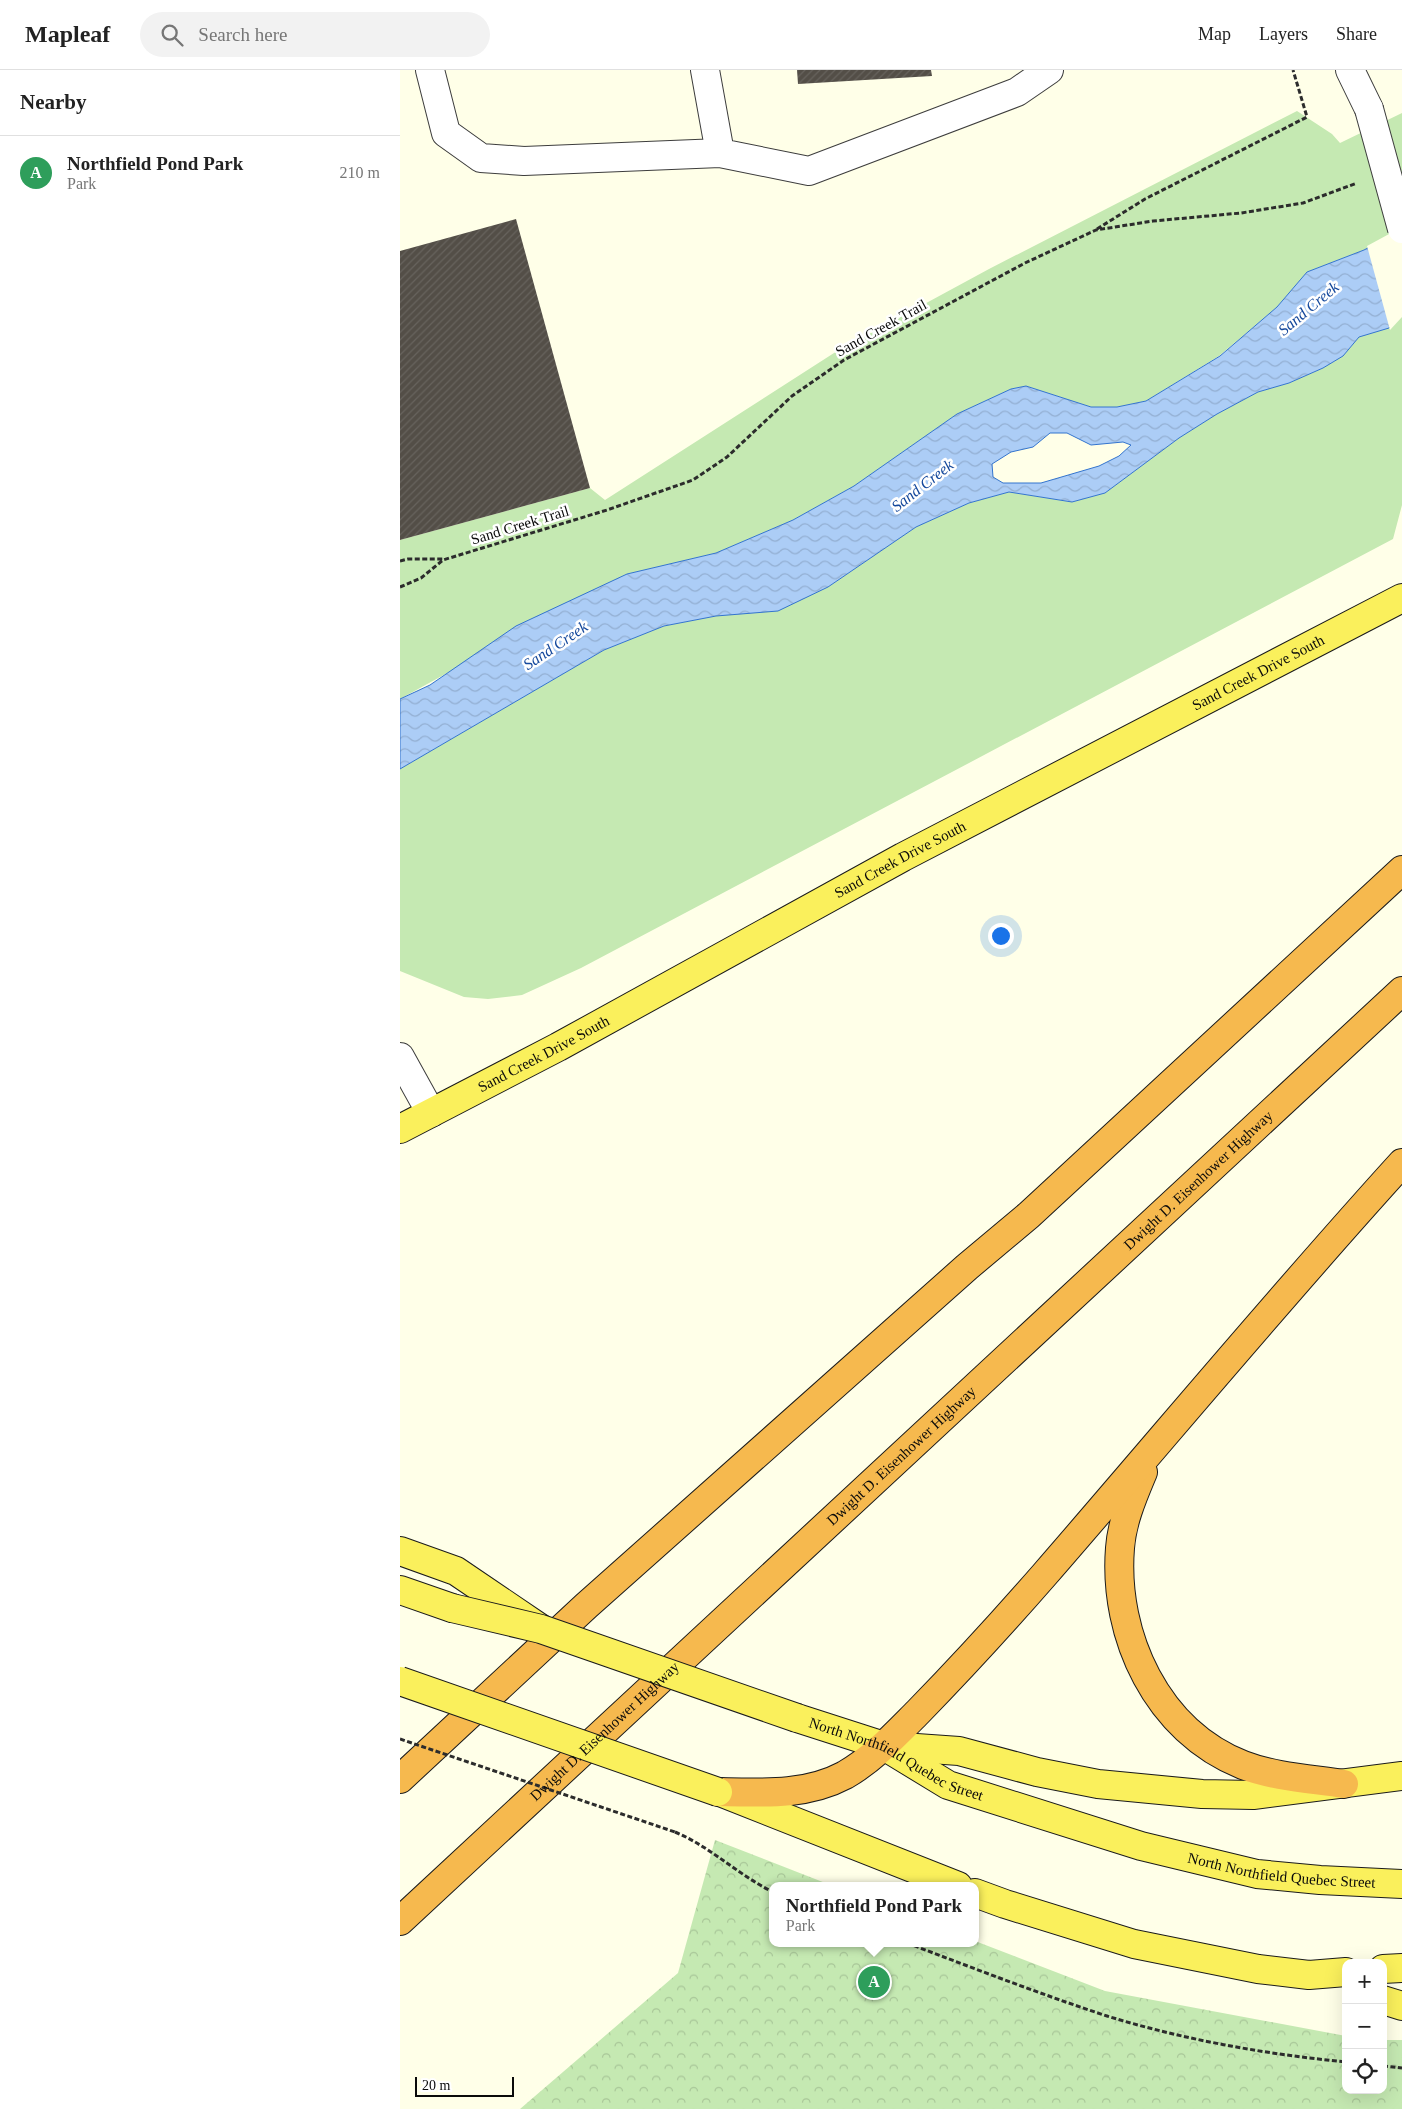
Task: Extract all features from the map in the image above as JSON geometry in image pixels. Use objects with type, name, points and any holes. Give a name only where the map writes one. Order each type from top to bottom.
[{"type":"highway","points":[[400,1779],[586,1606],[959,1274],[1029,1215],[1402,870]]},
{"type":"highway","name":"Dwight D. Eisenhower Highway","points":[[400,1921],[1402,991]]},
{"type":"highway","points":[[718,1792],[791,1791],[824,1784],[847,1774],[884,1746],[1000,1626],[1150,1454],[1320,1253],[1402,1162]]},
{"type":"highway","points":[[1150,1454],[1123,1528],[1120,1548],[1120,1584],[1126,1624],[1148,1682],[1159,1700],[1184,1727],[1217,1753],[1244,1766],[1273,1773],[1344,1784]]},
{"type":"main road","name":"Sand Creek Drive South","points":[[400,1129],[566,1042],[912,853],[1402,598]]},
{"type":"main road","points":[[400,1551],[456,1571],[542,1629]]},
{"type":"main road","name":"North Northfield Quebec Street","points":[[400,1590],[452,1608],[542,1629],[797,1718],[884,1746],[948,1786],[1141,1846],[1257,1874],[1320,1880],[1402,1884]]},
{"type":"main road","points":[[400,1680],[718,1792],[948,1882]]},
{"type":"main road","points":[[884,1746],[960,1751],[1037,1772],[1090,1782],[1159,1791],[1253,1795],[1402,1776]]},
{"type":"main road","points":[[979,1894],[1134,1944],[1258,1969],[1309,1975],[1342,1972]]},
{"type":"main road","points":[[1387,1969],[1402,1968]]},
{"type":"main road","points":[[1309,1975],[1342,1987]]},
{"type":"main road","points":[[1387,2001],[1402,2006]]},
{"type":"street","points":[[430,70],[446,132],[481,158],[524,160],[720,153],[809,171],[1017,92],[1040,73]]},
{"type":"street","points":[[705,70],[720,153]]},
{"type":"street","points":[[1350,70],[1369,109],[1402,229]]},
{"type":"street","points":[[1367,70],[1369,109]]},
{"type":"street","points":[[400,1057],[431,1113]]},
{"type":"path","points":[[1096,230],[1145,199],[1307,117],[1293,70]]},
{"type":"path","name":"Sand Creek Trail","points":[[400,587],[421,578],[443,560],[607,510],[693,480],[727,457],[792,396],[844,360],[1025,263],[1096,230],[1153,221],[1241,214],[1303,204],[1358,182]]},
{"type":"path","points":[[400,561],[408,558],[443,560]]},
{"type":"path","points":[[400,1739],[676,1832],[695,1840],[752,1882],[769,1890]]},
{"type":"path","points":[[918,1947],[1117,2018],[1178,2035],[1263,2053],[1342,2062]]},
{"type":"path","points":[[1387,2066],[1402,2068]]},
{"type":"green space","points":[[1297,111],[1332,134],[1340,143],[1402,113],[1402,230],[1364,250],[1307,272],[1277,307],[1219,356],[1146,401],[1117,407],[1091,407],[1026,386],[1011,389],[957,414],[854,486],[793,520],[716,553],[627,574],[400,699],[400,540],[590,488],[605,500],[834,353],[989,269]]},
{"type":"green space","points":[[1402,313],[1402,505],[1393,539],[581,968],[522,995],[488,999],[464,997],[400,971],[400,769],[604,650],[664,626],[716,616],[828,587],[916,527],[969,503],[1009,492],[1072,502],[1105,493],[1179,438],[1217,414],[1258,392],[1289,383],[1323,368],[1343,356],[1359,337],[1388,328]]},
{"type":"green space","points":[[715,1840],[823,1882],[769,1882],[769,1947],[979,1947],[979,1943],[1105,1991],[1342,2035],[1342,2094],[1387,2094],[1387,2040],[1402,2040],[1402,2109],[520,2109],[678,1973]]},
{"type":"water","name":"Sand Creek","points":[[1402,230],[1402,313],[1389,328],[1359,337],[1343,356],[1323,368],[1289,383],[1258,392],[1217,414],[1179,438],[1105,493],[1072,502],[1009,492],[969,503],[916,527],[828,587],[778,611],[716,616],[664,626],[604,650],[400,769],[400,699],[430,685],[516,626],[627,574],[716,553],[793,520],[854,486],[957,414],[1011,389],[1026,386],[1091,407],[1117,407],[1146,401],[1220,356],[1277,307],[1307,272],[1364,250]],"holes":[[[1050,433],[1067,433],[1091,445],[1123,442],[1131,445],[1119,456],[1099,466],[1041,483],[1003,483],[993,477],[992,464],[1011,452],[1033,447]]]},
{"type":"pier","points":[[1402,227],[1402,317],[1390,330],[1367,246]]},
{"type":"building","points":[[797,70],[931,70],[932,76],[798,84]]},
{"type":"building","points":[[516,219],[590,488],[400,540],[400,251]]},
{"type":"place","name":"Northfield Pond Park","points":[[874,1982]]}]
